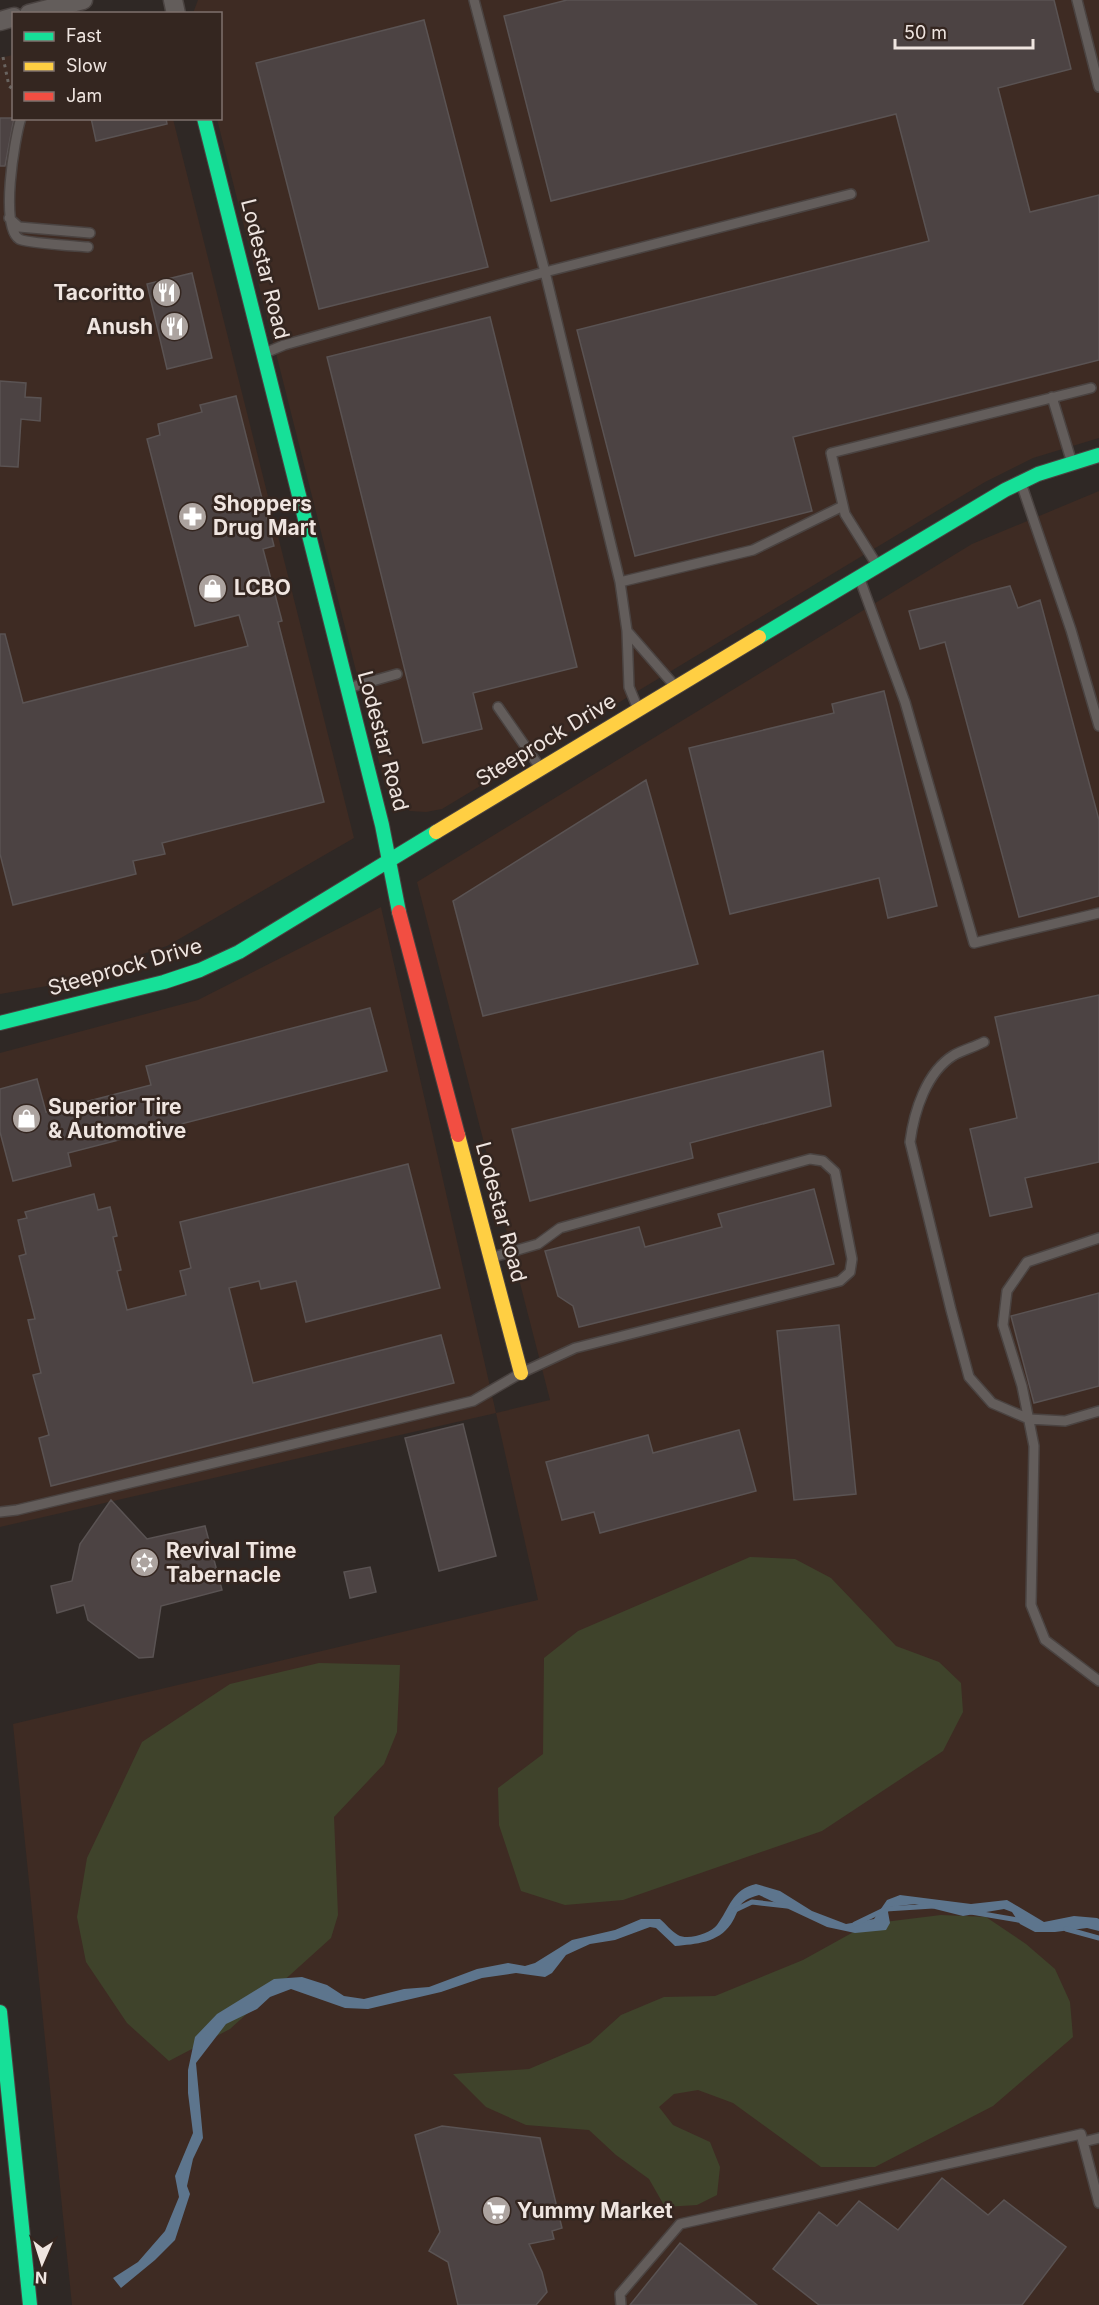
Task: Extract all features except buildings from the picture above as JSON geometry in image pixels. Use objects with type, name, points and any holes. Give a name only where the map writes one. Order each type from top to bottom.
[{"type":"street","points":[[37,12],[83,0]]},
{"type":"street","name":"Lodestar Road","points":[[204,120],[382,825],[394,895],[520,1373]]},
{"type":"street","name":"Steeprock Drive","points":[[0,1023],[164,982],[200,970],[239,952],[638,709],[1021,483],[1038,474],[1099,455]]},
{"type":"street","points":[[0,2012],[30,2305]]},
{"type":"lane","points":[[474,0],[545,272],[620,582],[627,632],[629,687],[638,709]]},
{"type":"lane","points":[[1077,0],[1099,87]]},
{"type":"lane","points":[[20,120],[14,138],[7,212],[11,232],[20,240],[88,248]]},
{"type":"lane","points":[[263,354],[284,345],[545,272],[851,194]]},
{"type":"lane","points":[[8,218],[19,227],[90,233]]},
{"type":"lane","points":[[878,566],[845,514],[831,453],[1091,388]]},
{"type":"lane","points":[[1052,397],[1072,463]]},
{"type":"lane","points":[[1021,483],[1071,630],[1099,726]]},
{"type":"lane","points":[[620,582],[753,550],[843,506]]},
{"type":"lane","points":[[859,577],[905,702],[974,944],[1099,912]]},
{"type":"lane","points":[[627,632],[676,687]]},
{"type":"lane","points":[[346,689],[397,674]]},
{"type":"lane","points":[[498,707],[540,768]]},
{"type":"lane","points":[[984,1042],[952,1056],[938,1071],[922,1094],[913,1119],[910,1142],[969,1377],[992,1403],[1029,1419],[1065,1420],[1099,1411]]},
{"type":"lane","points":[[0,1512],[17,1510],[473,1401],[520,1373],[574,1348],[840,1281],[850,1272],[852,1259],[835,1172],[823,1161],[810,1159],[560,1228],[538,1244],[490,1258]]},
{"type":"lane","points":[[1099,1238],[1027,1262],[1007,1291],[1003,1325],[1022,1386],[1034,1446],[1031,1605],[1045,1640],[1099,1681]]},
{"type":"lane","points":[[621,2305],[620,2294],[680,2224],[1081,2134],[1099,2203]]},
{"type":"lane","points":[[1083,2142],[1099,2138]]},
{"type":"path","points":[[3,57],[9,86],[12,88]]},
{"type":"shaded area","points":[[198,0],[1099,0],[1099,438],[1033,458],[985,482],[442,809],[426,812],[410,811],[396,802],[385,786],[217,120],[222,120],[222,12],[193,12]]},
{"type":"shaded area","points":[[12,55],[12,120],[173,120],[354,838],[167,946],[47,986],[0,994],[0,58]]},
{"type":"shaded area","points":[[1099,491],[1099,2305],[72,2305],[13,1724],[538,1600],[496,1413],[550,1400],[417,882],[972,544]]},
{"type":"shaded area","points":[[381,907],[496,1413],[0,1527],[0,1053],[198,1000]]},
{"type":"green space","points":[[750,1557],[795,1559],[831,1578],[896,1646],[939,1662],[961,1683],[963,1712],[943,1751],[822,1831],[623,1900],[565,1905],[521,1891],[499,1825],[498,1788],[543,1754],[544,1658],[578,1631]]},
{"type":"green space","points":[[319,1663],[400,1665],[397,1732],[384,1764],[334,1817],[338,1915],[331,1938],[230,2029],[169,2061],[127,2023],[86,1962],[77,1917],[87,1858],[142,1742],[230,1684]]},
{"type":"green space","points":[[941,1915],[986,1917],[1026,1944],[1055,1969],[1070,2002],[1073,2037],[993,2106],[875,2167],[821,2167],[733,2103],[698,2090],[674,2094],[659,2107],[673,2125],[710,2142],[720,2167],[717,2195],[697,2205],[665,2207],[649,2179],[616,2155],[589,2130],[526,2125],[486,2107],[453,2074],[529,2069],[590,2043],[621,2015],[664,1997],[715,1996],[803,1960],[868,1924]]},
{"type":"water","points":[[756,1884],[780,1891],[812,1911],[846,1924],[874,1919],[887,1900],[900,1895],[971,1904],[1007,1900],[1044,1922],[1074,1916],[1097,1918],[1099,1919],[1099,1931],[1087,1928],[1035,1932],[1020,1924],[1012,1912],[1004,1909],[963,1916],[915,1904],[890,1907],[888,1912],[890,1923],[886,1930],[855,1933],[827,1927],[759,1895],[742,1903],[731,1924],[713,1939],[675,1946],[656,1928],[650,1927],[615,1940],[590,1944],[566,1955],[552,1973],[545,1977],[516,1973],[482,1978],[441,1992],[368,2009],[345,2008],[291,1989],[270,1997],[257,2009],[226,2024],[196,2063],[203,2138],[193,2159],[187,2186],[190,2194],[175,2240],[121,2288],[113,2278],[138,2262],[165,2231],[179,2197],[175,2176],[193,2133],[188,2093],[188,2070],[195,2037],[217,2014],[274,1979],[302,1977],[327,1985],[344,1996],[364,1999],[404,1989],[429,1987],[477,1969],[508,1963],[525,1966],[535,1963],[572,1940],[615,1930],[641,1919],[660,1919],[678,1935],[693,1937],[714,1928],[736,1895]]},
{"type":"waterway","points":[[733,1911],[752,1902],[787,1906]]},
{"type":"waterway","points":[[855,1924],[886,1909],[933,1906]]},
{"type":"waterway","points":[[971,1912],[1024,1921]]},
{"type":"waterway","points":[[1066,1929],[1099,1938]]},
{"type":"traffic: fast","points":[[205,120],[382,825],[399,912]]},
{"type":"traffic: fast","points":[[759,637],[1005,490],[1038,474],[1099,455]]},
{"type":"traffic: fast","points":[[0,1023],[164,982],[200,970],[239,952],[436,832]]},
{"type":"traffic: fast","points":[[0,2012],[30,2305]]},
{"type":"traffic: slow","points":[[436,832],[759,637]]},
{"type":"traffic: slow","points":[[458,1135],[521,1373]]},
{"type":"traffic: jam","points":[[399,912],[458,1135]]},
{"type":"place","name":"Tacoritto","points":[[166,293]]},
{"type":"place","name":"Anush","points":[[174,327]]},
{"type":"place","name":"Shoppers Drug Mart","points":[[192,516]]},
{"type":"place","name":"LCBO","points":[[213,588]]},
{"type":"place","name":"Superior Tire & Automotive","points":[[27,1119]]},
{"type":"place","name":"Revival Time Tabernacle","points":[[145,1563]]},
{"type":"place","name":"Yummy Market","points":[[496,2211]]}]
